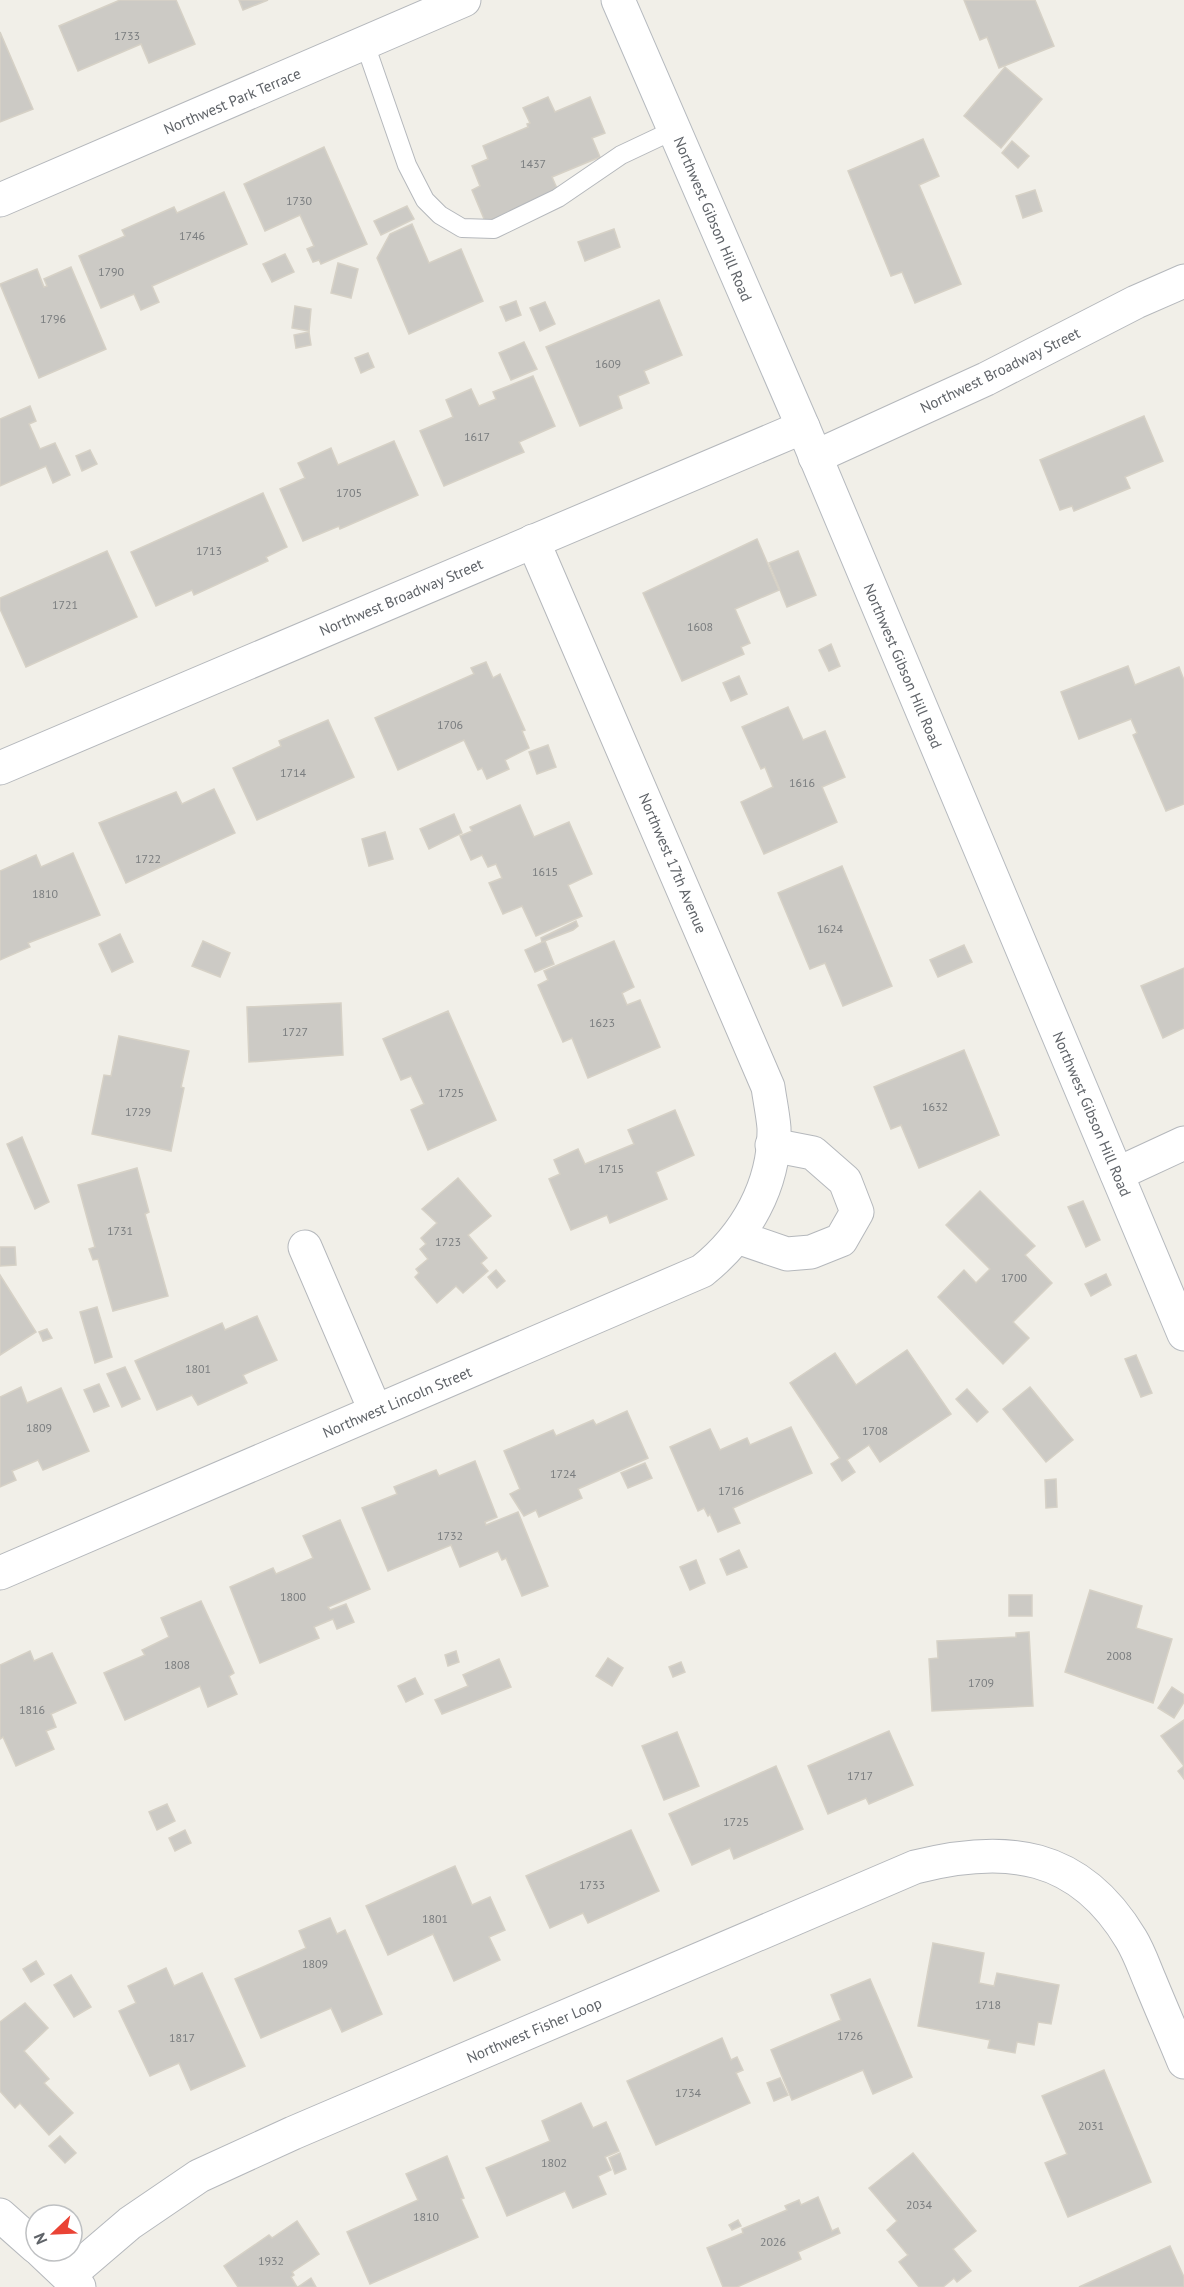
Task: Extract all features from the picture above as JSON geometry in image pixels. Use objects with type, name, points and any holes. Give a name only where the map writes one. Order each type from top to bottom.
[{"type":"street","name":"Northwest Park Terrace","points":[[0,200],[464,0]]},
{"type":"street","name":"Northwest Gibson Hill Road","points":[[618,0],[803,427],[1184,1335]]},
{"type":"street","name":"Northwest Broadway Street","points":[[815,457],[986,379],[1184,280]]},
{"type":"street","name":"Northwest Broadway Street","points":[[0,768],[803,427]]},
{"type":"street","name":"Northwest 17th Avenue","points":[[533,541],[754,1049],[768,1087],[774,1128],[770,1169],[762,1193]]},
{"type":"street","points":[[1117,1174],[1184,1143]]},
{"type":"street","points":[[737,1237],[787,1254],[811,1252],[841,1240],[857,1212],[845,1181],[813,1153],[772,1145]]},
{"type":"street","name":"Northwest Lincoln Street","points":[[0,1573],[702,1271],[722,1255],[737,1237],[762,1193]]},
{"type":"street","points":[[305,1247],[375,1410]]},
{"type":"street","name":"Northwest Fisher Loop","points":[[73,2281],[130,2223],[199,2176],[292,2133],[915,1867],[964,1857],[1002,1854],[1030,1859],[1074,1878],[1110,1909],[1132,1940],[1184,2062]]},
{"type":"street","points":[[0,2215],[24,2236]]},
{"type":"street","points":[[53,2263],[73,2281]]},
{"type":"lane","points":[[365,44],[407,165],[425,200],[440,215],[462,228],[494,229],[558,198],[621,155],[674,130]]},
{"type":"building","points":[[120,0],[176,0],[195,44],[149,63],[141,44],[78,71],[59,26]]},
{"type":"building","points":[[239,0],[268,0],[243,10]]},
{"type":"building","points":[[964,0],[1035,0],[1054,46],[999,68],[987,37],[980,40]]},
{"type":"building","points":[[0,32],[33,109],[0,122]]},
{"type":"building","points":[[1005,67],[1042,99],[1001,148],[964,116]]},
{"type":"building","points":[[548,97],[555,112],[590,97],[605,133],[592,138],[600,157],[552,177],[560,195],[487,226],[472,190],[480,186],[472,166],[488,159],[483,146],[528,127],[527,124],[530,123],[523,108]]},
{"type":"building","points":[[923,139],[939,176],[919,185],[961,284],[915,303],[902,272],[891,276],[848,171]]},
{"type":"building","points":[[1012,141],[1029,156],[1018,168],[1002,153]]},
{"type":"building","points":[[324,147],[367,244],[321,264],[319,260],[313,262],[307,249],[314,246],[300,215],[265,231],[244,184]]},
{"type":"building","points":[[1035,190],[1042,211],[1023,218],[1016,196]]},
{"type":"building","points":[[224,192],[247,244],[152,286],[159,302],[141,310],[134,294],[101,308],[79,256],[125,236],[122,230],[174,207],[177,213]]},
{"type":"building","points":[[407,206],[414,219],[381,235],[374,221]]},
{"type":"building","points":[[412,224],[429,263],[461,249],[483,301],[409,334],[377,258],[390,234]]},
{"type":"building","points":[[614,229],[620,247],[585,261],[578,242]]},
{"type":"building","points":[[285,254],[294,272],[272,282],[263,264]]},
{"type":"building","points":[[338,263],[358,269],[351,298],[331,293]]},
{"type":"building","points":[[71,267],[106,349],[39,378],[0,284],[37,269],[44,287],[47,286],[44,279]]},
{"type":"building","points":[[659,300],[682,355],[644,371],[649,383],[618,396],[622,408],[580,426],[546,347]]},
{"type":"building","points":[[516,301],[521,315],[506,321],[500,307]]},
{"type":"building","points":[[545,302],[555,324],[540,331],[530,308]]},
{"type":"building","points":[[295,306],[311,309],[309,331],[292,328]]},
{"type":"building","points":[[309,332],[311,345],[296,348],[294,335]]},
{"type":"building","points":[[524,342],[537,369],[511,380],[499,353]]},
{"type":"building","points":[[368,353],[374,367],[361,373],[355,358]]},
{"type":"building","points":[[533,376],[555,426],[519,442],[524,452],[444,486],[420,431],[453,417],[446,400],[471,389],[479,406],[496,399],[493,392]]},
{"type":"building","points":[[30,406],[36,421],[29,424],[40,449],[55,443],[70,475],[53,483],[46,466],[0,486],[0,419]]},
{"type":"building","points":[[1144,416],[1163,461],[1125,477],[1130,488],[1074,511],[1072,506],[1060,510],[1040,460]]},
{"type":"building","points":[[394,441],[418,495],[340,529],[339,526],[303,541],[280,489],[305,478],[298,463],[331,448],[338,465]]},
{"type":"building","points":[[90,450],[97,464],[82,471],[76,456]]},
{"type":"building","points":[[263,493],[287,547],[266,557],[268,561],[194,595],[192,590],[156,606],[131,552]]},
{"type":"building","points":[[757,539],[779,590],[735,609],[750,643],[741,647],[744,654],[682,681],[643,593]]},
{"type":"building","points":[[107,551],[137,617],[26,667],[0,609],[0,598]]},
{"type":"building","points":[[798,551],[816,595],[787,607],[769,563]]},
{"type":"building","points":[[831,644],[840,666],[829,671],[819,650]]},
{"type":"building","points":[[486,662],[493,678],[500,674],[525,730],[522,731],[529,748],[505,760],[509,769],[487,779],[482,768],[478,770],[464,740],[398,770],[375,718],[474,674],[471,668]]},
{"type":"building","points":[[1128,666],[1135,685],[1179,667],[1184,680],[1184,804],[1166,811],[1133,735],[1137,733],[1131,719],[1079,739],[1061,692]]},
{"type":"building","points":[[739,676],[747,694],[731,701],[723,683]]},
{"type":"building","points":[[788,707],[803,740],[825,731],[845,777],[822,787],[837,822],[764,854],[741,802],[773,787],[765,767],[761,769],[742,727]]},
{"type":"building","points":[[328,720],[354,777],[257,820],[233,768],[281,746],[279,741]]},
{"type":"building","points":[[548,745],[556,767],[537,774],[529,752]]},
{"type":"building","points":[[214,789],[235,833],[126,883],[99,823],[176,792],[182,804]]},
{"type":"building","points":[[520,805],[534,837],[569,822],[592,874],[568,885],[582,916],[536,936],[522,906],[503,914],[489,883],[502,878],[496,864],[488,867],[482,855],[471,860],[460,836],[472,831],[470,827]]},
{"type":"building","points":[[454,814],[462,833],[429,849],[420,829]]},
{"type":"building","points":[[385,832],[393,859],[369,866],[362,839]]},
{"type":"building","points":[[73,853],[100,915],[28,943],[30,947],[0,960],[0,871],[36,855],[41,867]]},
{"type":"building","points":[[842,866],[892,986],[843,1006],[825,963],[810,969],[778,893]]},
{"type":"building","points":[[576,921],[578,926],[573,930],[542,942],[541,938]]},
{"type":"building","points":[[120,934],[133,962],[112,972],[99,944]]},
{"type":"building","points":[[203,941],[230,953],[220,977],[192,966]]},
{"type":"building","points":[[545,941],[554,964],[535,972],[525,950]]},
{"type":"building","points":[[614,941],[634,987],[622,993],[627,1005],[640,1000],[660,1047],[588,1078],[572,1038],[563,1042],[538,985],[548,980],[544,971]]},
{"type":"building","points":[[964,945],[972,962],[938,977],[930,960]]},
{"type":"building","points":[[1184,968],[1184,1028],[1163,1038],[1141,986]]},
{"type":"building","points":[[341,1003],[343,1055],[249,1062],[247,1007]]},
{"type":"building","points":[[448,1011],[496,1120],[428,1150],[411,1110],[424,1104],[411,1076],[401,1080],[383,1039]]},
{"type":"building","points":[[119,1036],[189,1051],[171,1151],[92,1134],[104,1075],[111,1076]]},
{"type":"building","points":[[964,1050],[999,1135],[919,1168],[901,1125],[891,1129],[874,1087]]},
{"type":"building","points":[[675,1110],[694,1155],[656,1172],[667,1199],[610,1223],[607,1215],[571,1230],[549,1179],[560,1174],[554,1160],[578,1149],[585,1164],[634,1144],[628,1130]]},
{"type":"building","points":[[22,1137],[49,1202],[35,1209],[7,1144]]},
{"type":"building","points":[[137,1168],[149,1212],[145,1214],[168,1296],[113,1311],[98,1259],[93,1260],[89,1249],[95,1247],[78,1185]]},
{"type":"building","points":[[458,1178],[491,1216],[468,1235],[487,1258],[481,1263],[488,1271],[463,1293],[456,1286],[437,1303],[415,1277],[419,1273],[416,1269],[428,1259],[420,1249],[426,1244],[421,1238],[437,1223],[422,1209]]},
{"type":"building","points":[[980,1191],[1035,1246],[1025,1255],[1052,1283],[1013,1322],[1029,1338],[1003,1364],[938,1297],[964,1270],[976,1283],[990,1269],[946,1225]]},
{"type":"building","points":[[1083,1201],[1100,1240],[1086,1247],[1068,1207]]},
{"type":"building","points":[[0,1247],[15,1247],[16,1265],[0,1266]]},
{"type":"building","points":[[496,1270],[505,1281],[497,1288],[488,1277]]},
{"type":"building","points":[[1106,1274],[1111,1285],[1091,1296],[1085,1284]]},
{"type":"building","points":[[0,1275],[36,1332],[0,1355]]},
{"type":"building","points":[[97,1307],[112,1357],[95,1363],[80,1312]]},
{"type":"building","points":[[257,1316],[277,1360],[243,1375],[247,1383],[198,1405],[192,1395],[157,1410],[135,1361],[222,1323],[225,1330]]},
{"type":"building","points":[[47,1329],[52,1338],[43,1341],[39,1332]]},
{"type":"building","points":[[907,1350],[951,1414],[880,1462],[869,1445],[847,1460],[855,1472],[842,1481],[831,1464],[840,1458],[790,1383],[835,1353],[856,1385]]},
{"type":"building","points":[[1136,1355],[1152,1393],[1141,1397],[1125,1359]]},
{"type":"building","points":[[125,1367],[140,1399],[122,1407],[107,1374]]},
{"type":"building","points":[[99,1384],[109,1406],[94,1412],[84,1390]]},
{"type":"building","points":[[21,1387],[27,1403],[61,1388],[89,1451],[43,1470],[38,1460],[12,1471],[16,1480],[0,1487],[0,1397]]},
{"type":"building","points":[[1030,1387],[1073,1440],[1046,1462],[1003,1409]]},
{"type":"building","points":[[967,1389],[988,1412],[977,1422],[956,1399]]},
{"type":"building","points":[[627,1411],[648,1458],[578,1489],[582,1498],[539,1517],[536,1510],[524,1516],[510,1494],[520,1489],[504,1451],[553,1430],[556,1436],[593,1420],[596,1425]]},
{"type":"building","points":[[791,1427],[812,1473],[733,1508],[740,1523],[718,1532],[710,1514],[708,1516],[704,1508],[698,1511],[670,1447],[710,1429],[720,1450],[747,1438],[750,1445]]},
{"type":"building","points":[[475,1461],[497,1517],[485,1522],[486,1525],[518,1512],[548,1586],[522,1596],[506,1558],[502,1560],[498,1551],[460,1567],[451,1545],[388,1571],[362,1508],[397,1494],[394,1487],[436,1470],[439,1476]]},
{"type":"building","points":[[645,1463],[652,1478],[628,1488],[621,1473]]},
{"type":"building","points":[[1056,1479],[1057,1507],[1046,1508],[1045,1480]]},
{"type":"building","points":[[340,1520],[370,1589],[328,1607],[330,1610],[346,1604],[354,1622],[337,1629],[333,1619],[314,1627],[319,1638],[260,1663],[230,1587],[273,1568],[276,1574],[313,1558],[303,1536]]},
{"type":"building","points":[[739,1550],[747,1567],[727,1575],[720,1559]]},
{"type":"building","points":[[696,1560],[705,1583],[690,1590],[680,1567]]},
{"type":"building","points":[[1090,1590],[1142,1606],[1136,1628],[1172,1639],[1153,1703],[1065,1672]]},
{"type":"building","points":[[1009,1595],[1032,1595],[1032,1616],[1009,1616]]},
{"type":"building","points":[[201,1601],[234,1673],[229,1676],[237,1694],[208,1707],[200,1686],[125,1720],[104,1673],[145,1655],[142,1650],[169,1637],[161,1618]]},
{"type":"building","points":[[1029,1632],[1033,1706],[932,1711],[929,1659],[938,1658],[937,1641],[1016,1637],[1016,1633]]},
{"type":"building","points":[[30,1651],[34,1661],[52,1653],[76,1703],[51,1714],[56,1727],[46,1731],[54,1749],[16,1766],[3,1737],[0,1739],[0,1665]]},
{"type":"building","points":[[456,1651],[459,1662],[448,1666],[445,1655]]},
{"type":"building","points":[[608,1658],[623,1668],[612,1686],[596,1676]]},
{"type":"building","points":[[499,1659],[511,1687],[442,1714],[435,1700],[468,1686],[463,1675]]},
{"type":"building","points":[[681,1662],[685,1672],[673,1677],[669,1667]]},
{"type":"building","points":[[415,1678],[423,1694],[406,1702],[398,1686]]},
{"type":"building","points":[[1172,1687],[1184,1695],[1184,1702],[1174,1718],[1158,1708]]},
{"type":"building","points":[[1184,1720],[1184,1766],[1161,1736]]},
{"type":"building","points":[[889,1731],[913,1785],[869,1804],[866,1798],[828,1814],[808,1766]]},
{"type":"building","points":[[677,1732],[699,1786],[664,1800],[642,1746]]},
{"type":"building","points":[[776,1766],[803,1829],[734,1859],[730,1848],[692,1865],[669,1814]]},
{"type":"building","points":[[1184,1766],[1184,1779],[1178,1771]]},
{"type":"building","points":[[167,1804],[175,1821],[157,1830],[149,1812]]},
{"type":"building","points":[[185,1830],[191,1843],[175,1851],[169,1838]]},
{"type":"building","points":[[631,1830],[659,1891],[588,1923],[583,1913],[550,1928],[526,1876]]},
{"type":"building","points":[[455,1866],[472,1905],[490,1897],[505,1930],[489,1937],[500,1960],[454,1981],[433,1934],[388,1955],[366,1906]]},
{"type":"building","points":[[330,1918],[337,1934],[345,1930],[382,2014],[342,2032],[331,2008],[261,2038],[235,1979],[306,1948],[299,1931]]},
{"type":"building","points":[[933,1943],[984,1953],[979,1983],[994,1986],[997,1973],[1059,1985],[1051,2024],[1038,2022],[1034,2045],[1017,2042],[1015,2053],[988,2048],[990,2040],[918,2026]]},
{"type":"building","points":[[36,1961],[44,1974],[31,1982],[23,1969]]},
{"type":"building","points":[[166,1968],[174,1986],[202,1973],[245,2066],[191,2090],[179,2063],[150,2076],[119,2011],[136,2003],[128,1986]]},
{"type":"building","points":[[71,1975],[91,2007],[74,2017],[54,1985]]},
{"type":"building","points":[[870,1979],[912,2077],[873,2094],[863,2070],[792,2100],[771,2050],[841,2020],[831,1995]]},
{"type":"building","points":[[25,2003],[48,2028],[24,2051],[49,2079],[44,2083],[73,2113],[49,2135],[20,2103],[15,2108],[0,2091],[0,2022]]},
{"type":"building","points":[[722,2038],[731,2060],[737,2057],[743,2070],[736,2073],[750,2103],[656,2145],[627,2081]]},
{"type":"building","points":[[1104,2070],[1151,2182],[1068,2217],[1045,2163],[1067,2154],[1042,2096]]},
{"type":"building","points":[[780,2078],[788,2095],[774,2101],[767,2083]]},
{"type":"building","points":[[581,2103],[593,2128],[606,2122],[619,2151],[605,2157],[611,2170],[598,2176],[606,2194],[573,2208],[565,2191],[507,2216],[486,2168],[550,2141],[542,2121]]},
{"type":"building","points":[[60,2136],[76,2153],[65,2163],[49,2146]]},
{"type":"building","points":[[620,2153],[626,2169],[615,2174],[609,2158]]},
{"type":"building","points":[[913,2153],[976,2231],[953,2249],[971,2271],[957,2282],[954,2278],[943,2287],[919,2287],[899,2262],[908,2255],[887,2230],[897,2221],[869,2188]]},
{"type":"building","points":[[447,2156],[464,2198],[461,2199],[478,2237],[370,2284],[347,2232],[418,2200],[406,2174]]},
{"type":"building","points":[[818,2197],[832,2231],[838,2228],[840,2233],[798,2252],[801,2259],[737,2287],[723,2287],[707,2248],[743,2233],[742,2229],[787,2210],[785,2206],[799,2200],[801,2205]]},
{"type":"building","points":[[738,2220],[741,2226],[732,2230],[729,2225]]},
{"type":"building","points":[[297,2221],[319,2254],[292,2272],[294,2275],[291,2277],[297,2287],[238,2287],[224,2266],[269,2235],[272,2238]]},
{"type":"building","points":[[1170,2246],[1184,2277],[1184,2287],[1079,2287]]},
{"type":"building","points":[[311,2278],[316,2287],[298,2287]]}]
